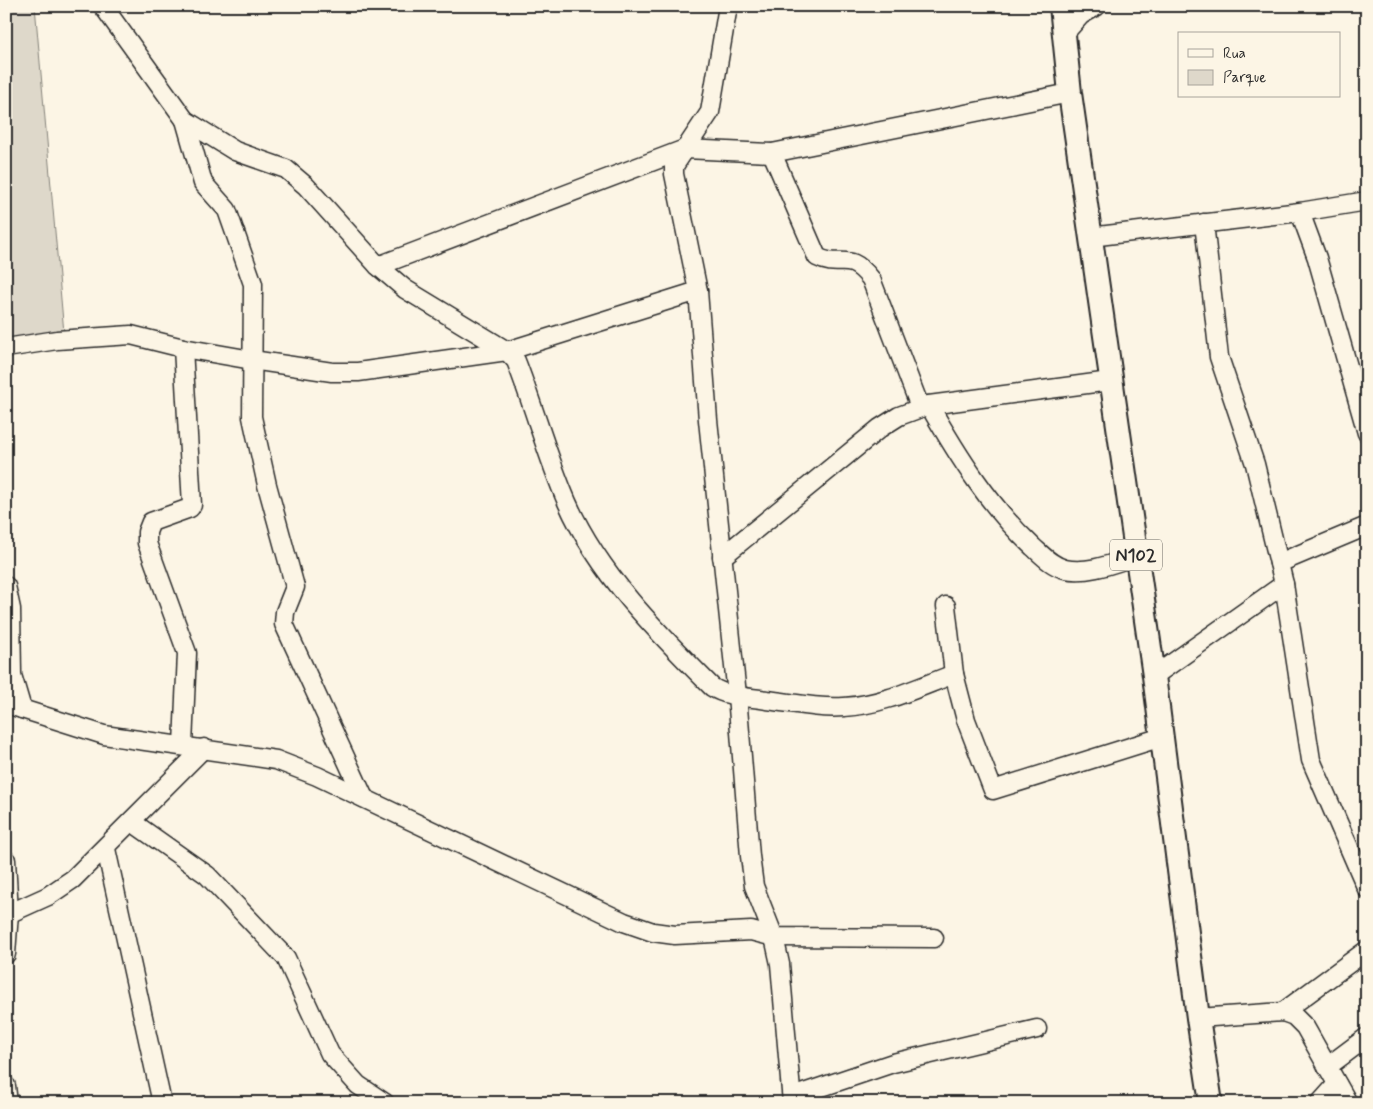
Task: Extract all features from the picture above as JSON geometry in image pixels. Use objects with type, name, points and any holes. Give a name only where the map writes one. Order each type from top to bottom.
[{"type":"main road","name":"N102","points":[[1061,6],[1070,93],[1154,676],[1198,1018],[1212,1103]]},
{"type":"street","points":[[102,6],[185,120],[203,183],[228,210],[253,284],[252,417],[267,485],[295,587],[285,612],[284,624],[364,798]]},
{"type":"street","points":[[728,6],[710,112],[674,166],[674,174],[698,291],[708,420],[737,695],[750,856],[754,886],[774,937],[780,964],[792,1100],[893,1063],[1037,1030]]},
{"type":"street","points":[[1064,34],[1081,15],[1097,6]]},
{"type":"street","points":[[378,266],[685,149],[772,153],[1070,93]]},
{"type":"street","points":[[185,120],[235,151],[286,169],[306,186],[378,266],[405,289],[507,351],[518,367],[567,502],[600,562],[658,631],[712,687],[721,693],[826,708],[846,707],[891,697],[954,674]]},
{"type":"street","points":[[772,153],[817,257],[823,260],[849,261],[860,265],[871,279],[925,406],[956,452],[1011,526],[1048,560],[1064,569],[1089,570],[1136,556]]},
{"type":"street","points":[[1090,237],[1300,212],[1367,200]]},
{"type":"street","points":[[1300,212],[1317,258],[1367,433]]},
{"type":"street","points":[[1204,223],[1219,357],[1255,464],[1284,584],[1311,760],[1367,889]]},
{"type":"street","points":[[6,348],[57,340],[131,334],[183,348],[252,360],[332,372],[358,372],[507,351],[698,291]]},
{"type":"street","points":[[183,348],[192,505],[190,508],[151,522],[147,532],[147,543],[187,653],[183,745]]},
{"type":"street","points":[[722,557],[880,428],[899,416],[925,406],[1110,381]]},
{"type":"street","points":[[1279,563],[1367,526]]},
{"type":"street","points":[[1154,676],[1284,584]]},
{"type":"street","points":[[6,586],[11,609],[11,704],[104,735],[204,748],[276,760],[317,776],[624,922],[653,932],[675,935],[751,931],[774,937],[934,938]]},
{"type":"street","points":[[946,606],[954,674],[966,720],[993,790],[1162,737]]},
{"type":"street","points":[[8,914],[54,892],[74,879],[106,849],[204,748]]},
{"type":"street","points":[[132,822],[207,875],[286,958],[330,1054],[358,1085],[385,1103]]},
{"type":"street","points":[[106,849],[162,1103]]},
{"type":"street","points":[[6,860],[8,914],[6,954]]},
{"type":"street","points":[[1283,1012],[1367,950]]},
{"type":"street","points":[[1198,1018],[1283,1012],[1294,1016],[1305,1028],[1348,1103]]},
{"type":"street","points":[[1327,1066],[1367,1037]]},
{"type":"street","points":[[1320,1103],[1337,1084]]},
{"type":"street","points":[[6,1086],[8,1103]]},
{"type":"green space","points":[[6,6],[35,6],[64,333],[6,338]]}]
